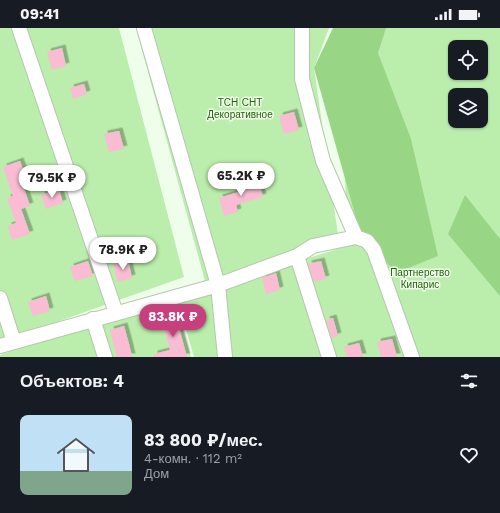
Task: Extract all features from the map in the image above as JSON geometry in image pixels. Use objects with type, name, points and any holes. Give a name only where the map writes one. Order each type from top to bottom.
[{"type":"street","points":[[19,28],[116,313]]},
{"type":"street","points":[[144,28],[218,285],[225,357]]},
{"type":"street","points":[[302,28],[302,79],[323,161],[356,237]]},
{"type":"street","points":[[0,298],[6,348],[93,319],[218,285],[297,256],[313,246],[356,237],[367,241],[374,250],[412,357]]},
{"type":"street","points":[[297,256],[329,357]]},
{"type":"street","points":[[93,319],[105,357]]},
{"type":"green space","points":[[0,28],[119,28],[184,277],[0,342]]},
{"type":"green space","name":"ТСН СНТ Декоративное","points":[[136,28],[329,28],[314,68],[338,235],[205,281]]},
{"type":"green space","points":[[333,28],[386,28],[378,53],[411,139],[438,256],[396,273],[360,232],[314,68]]},
{"type":"green space","name":"Партнерство Кипарис","points":[[341,28],[500,28],[500,357],[194,357],[177,299],[347,246]]},
{"type":"green space","points":[[465,195],[500,239],[500,296],[448,234]]},
{"type":"green space","points":[[174,301],[191,357],[0,357],[0,355],[11,351]]},
{"type":"building","points":[[62,48],[66,66],[52,70],[47,52]]},
{"type":"building","points":[[84,84],[87,94],[73,99],[70,88]]},
{"type":"building","points":[[294,112],[299,130],[284,134],[279,116]]},
{"type":"building","points":[[119,131],[124,149],[109,152],[104,134]]},
{"type":"building","points":[[20,161],[25,175],[20,177],[30,206],[21,209],[30,234],[12,240],[8,226],[16,223],[7,198],[13,196],[3,167]]},
{"type":"building","points":[[258,179],[263,197],[236,205],[238,212],[224,216],[219,198],[245,190],[243,183]]},
{"type":"building","points":[[59,189],[63,203],[46,209],[41,195]]},
{"type":"building","points":[[128,260],[132,278],[118,282],[113,264]]},
{"type":"building","points":[[88,261],[93,276],[75,281],[70,267]]},
{"type":"building","points":[[321,261],[326,279],[314,282],[308,264]]},
{"type":"building","points":[[276,273],[280,290],[266,294],[262,278]]},
{"type":"building","points":[[46,296],[50,311],[33,316],[28,302]]},
{"type":"building","points":[[175,313],[187,357],[154,357],[154,354],[170,350],[161,317]]},
{"type":"building","points":[[333,318],[338,336],[332,338],[326,320]]},
{"type":"building","points":[[124,326],[132,357],[117,357],[110,330]]},
{"type":"building","points":[[392,339],[397,357],[381,357],[377,342]]},
{"type":"building","points":[[359,343],[363,357],[347,357],[344,347]]}]
